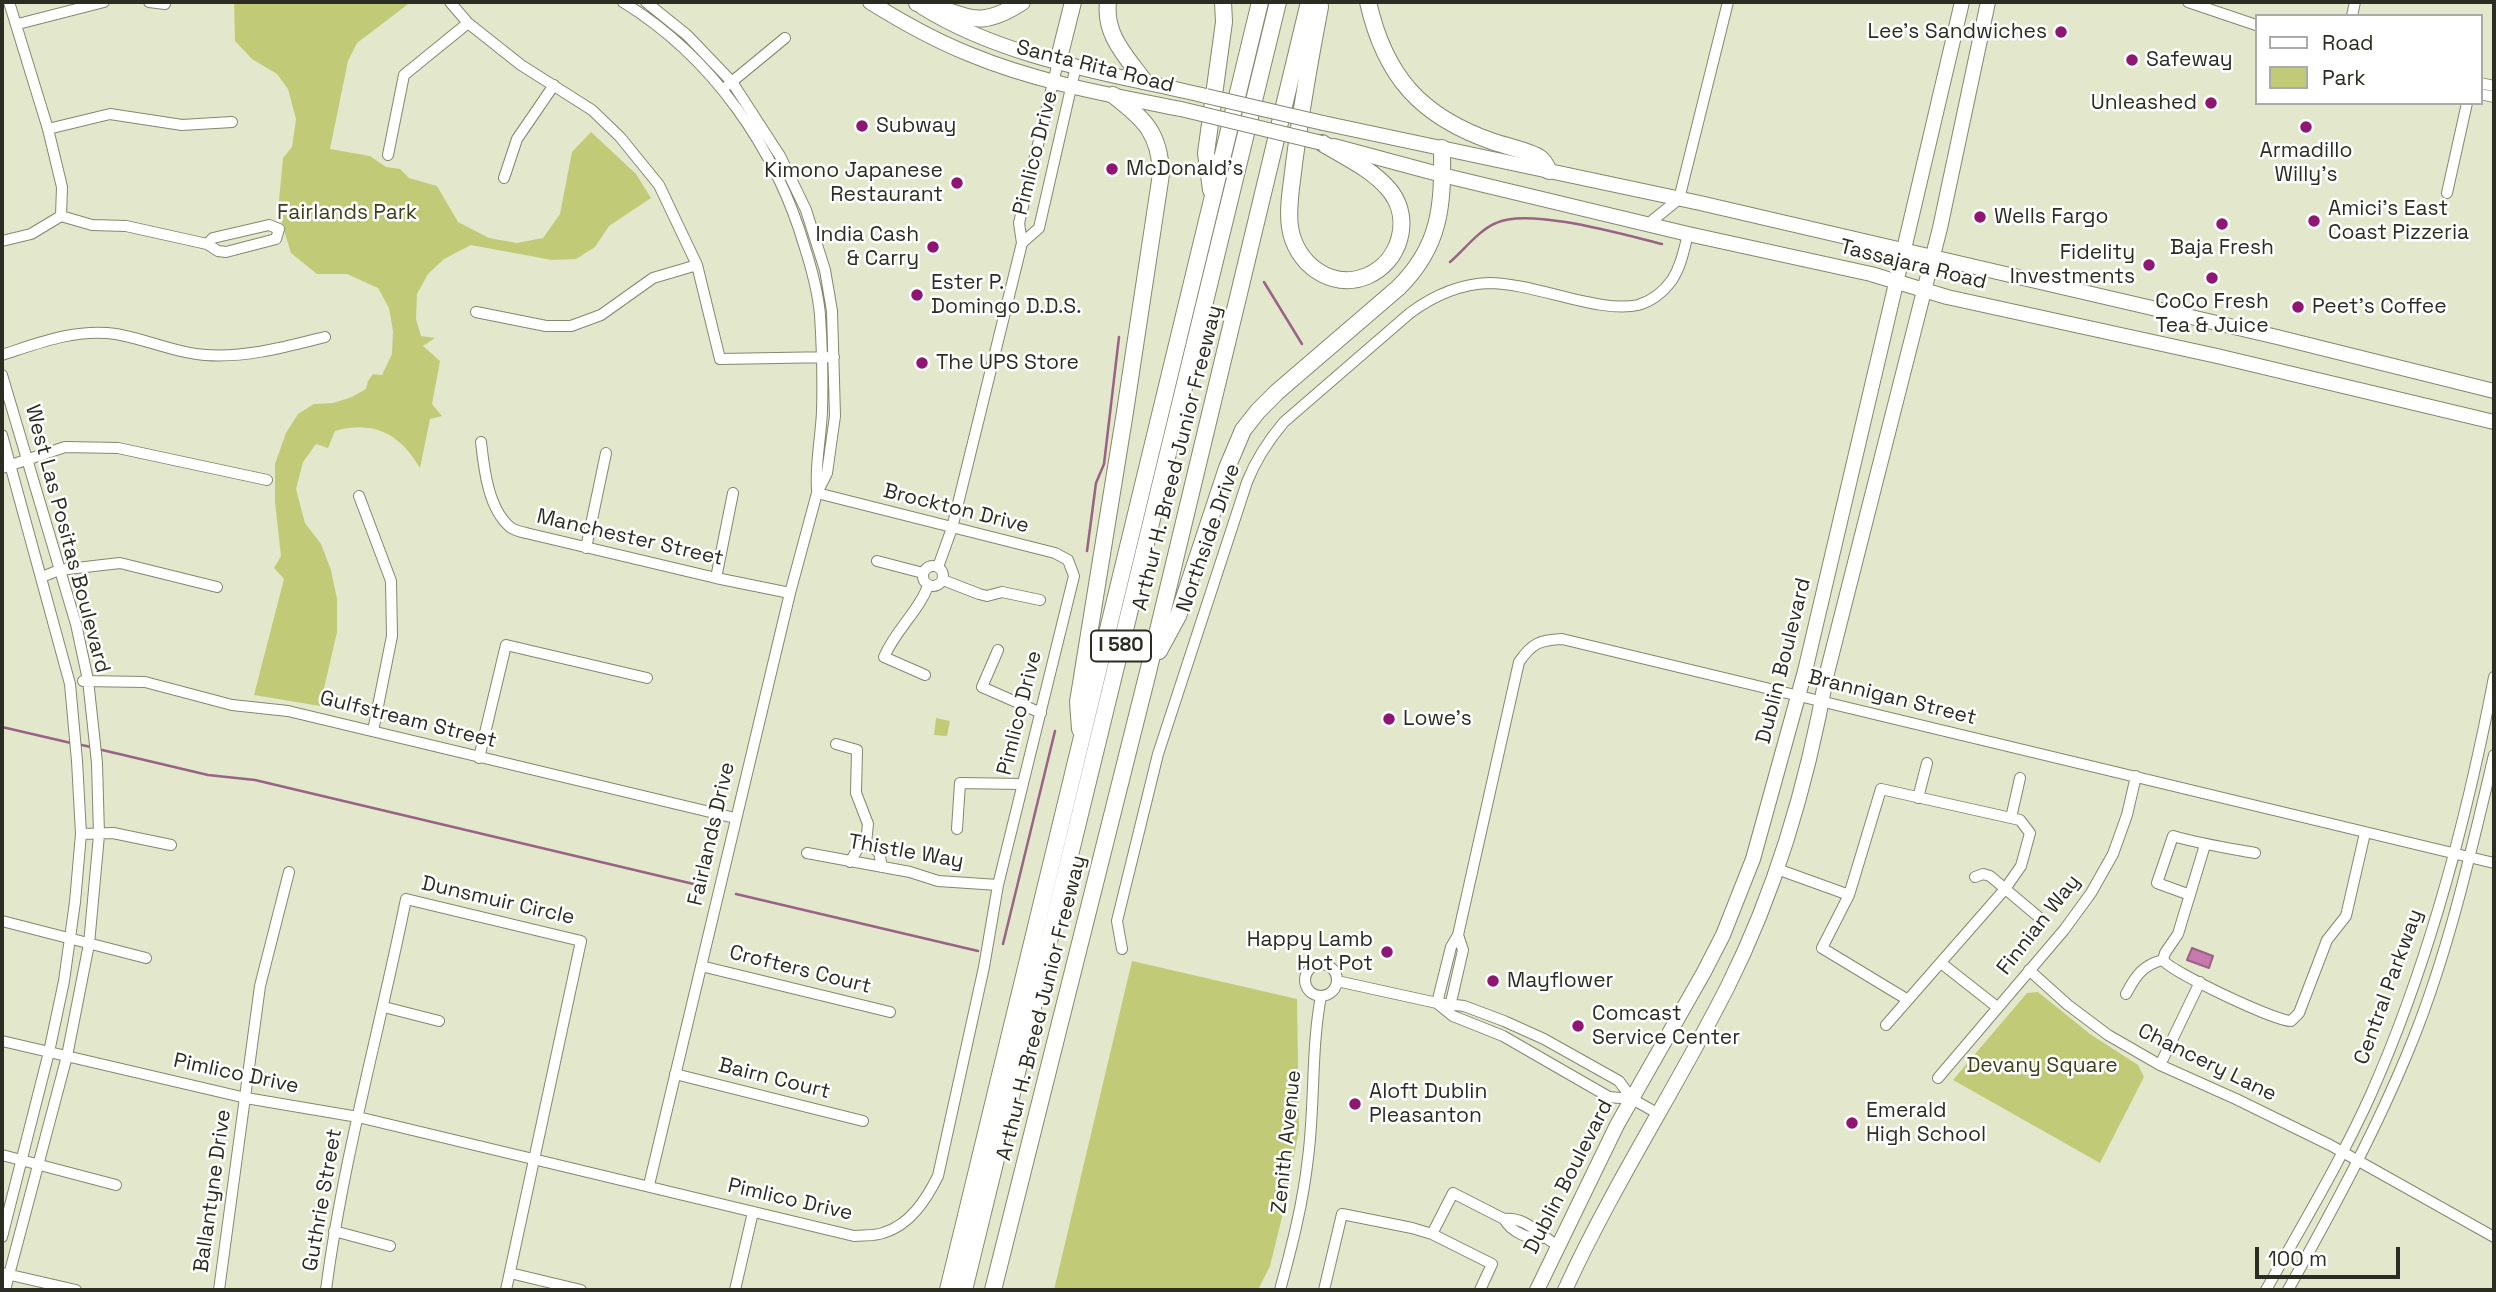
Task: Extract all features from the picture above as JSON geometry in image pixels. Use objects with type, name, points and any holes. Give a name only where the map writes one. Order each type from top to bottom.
[{"type":"highway","points":[[916,3],[935,6],[968,19],[982,20],[1001,14],[1022,2]]},
{"type":"highway","points":[[1058,62],[1073,2]]},
{"type":"highway","points":[[1108,2],[1107,20],[1110,32],[1144,81]]},
{"type":"highway","points":[[1212,200],[1206,153],[1224,22],[1223,2]]},
{"type":"highway","name":"Arthur H. Breed Junior Freeway","points":[[948,1290],[1261,2]]},
{"type":"highway","name":"I 580","points":[[964,1290],[1278,2]]},
{"type":"highway","name":"Arthur H. Breed Junior Freeway","points":[[993,1290],[1148,672],[1309,2]]},
{"type":"highway","points":[[1319,2],[1301,111],[1289,227],[1297,251],[1312,268],[1325,276],[1341,279],[1366,277],[1389,259],[1399,243],[1403,227],[1400,210],[1382,182],[1322,143]]},
{"type":"highway","points":[[1368,2],[1388,60],[1412,93],[1444,120],[1462,130],[1541,158],[1549,171]]},
{"type":"highway","points":[[1082,743],[1077,702],[1161,174],[1160,153],[1150,129],[1138,114],[1113,96]]},
{"type":"highway","points":[[1148,672],[1178,616],[1227,468],[1243,430],[1278,392],[1415,271],[1433,237],[1443,195],[1442,148]]},
{"type":"main road","name":"Santa Rita Road","points":[[870,2],[970,55],[1072,86],[1322,143]]},
{"type":"main road","name":"Dublin Boulevard","points":[[1537,1290],[1557,1245],[1632,1099],[1704,972],[1739,896],[1765,822],[1962,2]]},
{"type":"main road","points":[[1565,1290],[1617,1187],[1729,985],[1777,869],[1799,796],[1827,673],[1932,258],[1988,2]]},
{"type":"main road","name":"Santa Rita Road","points":[[916,3],[977,37],[1058,62],[1323,123]]},
{"type":"main road","name":"Tassajara Road","points":[[1323,123],[1679,199],[2277,337],[2494,391]]},
{"type":"main road","name":"Tassajara Road","points":[[1322,143],[1442,175],[1896,282],[1947,297],[2217,356],[2494,422]]},
{"type":"street","points":[[9,2],[18,24],[48,129],[62,187],[61,216]]},
{"type":"street","points":[[18,24],[104,2]]},
{"type":"street","points":[[149,2],[165,4]]},
{"type":"street","points":[[450,2],[468,23],[521,65],[592,110],[620,137],[659,185],[697,265],[720,359],[834,357]]},
{"type":"street","name":"Fairlands Drive","points":[[623,2],[659,10]]},
{"type":"street","name":"Fairlands Drive","points":[[646,2],[659,10],[694,58],[727,86],[780,156],[806,210],[825,270],[832,311],[835,416],[827,473],[817,493],[790,593],[649,1185]]},
{"type":"street","points":[[1648,224],[1679,199],[1728,2]]},
{"type":"street","points":[[2188,2],[2254,23]]},
{"type":"street","points":[[388,155],[404,75],[468,23]]},
{"type":"street","points":[[727,86],[785,38]]},
{"type":"street","name":"Pimlico Drive","points":[[938,567],[953,528],[1022,243],[1019,223],[1058,62]]},
{"type":"street","name":"Pimlico Drive","points":[[1022,243],[1039,228],[1076,66]]},
{"type":"street","points":[[503,178],[517,139],[554,85]]},
{"type":"street","name":"Fairlands Drive","points":[[727,86],[765,151],[794,210],[813,274],[820,312],[822,358],[822,412],[815,473],[817,493]]},
{"type":"street","points":[[2447,193],[2468,105]]},
{"type":"street","points":[[48,129],[110,114],[182,125],[232,122]]},
{"type":"street","points":[[2,241],[31,234],[61,216],[92,225],[126,226],[206,244],[226,252],[276,239],[279,229],[269,225],[213,238],[206,244]]},
{"type":"street","name":"Northside Drive","points":[[1122,949],[1116,920],[1158,754],[1247,482],[1256,459],[1269,439],[1284,422],[1428,300],[1446,292],[1486,283],[1526,287],[1599,304],[1639,304],[1653,298],[1673,278],[1681,262],[1688,234]]},
{"type":"street","points":[[476,312],[546,326],[571,326],[601,316],[653,278],[697,265]]},
{"type":"street","points":[[2,355],[64,335],[89,332],[116,334],[202,355],[262,353],[325,337]]},
{"type":"street","name":"West Las Positas Boulevard","points":[[2,375],[76,624],[88,680],[97,763],[99,835],[89,944],[67,1056],[39,1165],[5,1274],[5,1290]]},
{"type":"street","name":"West Las Positas Boulevard","points":[[2,435],[6,467],[42,577],[70,684],[78,761],[81,834],[64,981],[49,1052],[2,1237]]},
{"type":"street","name":"Manchester Street","points":[[481,442],[484,467],[494,504],[511,528],[586,548],[790,593]]},
{"type":"street","points":[[6,467],[65,447],[118,448],[267,480]]},
{"type":"street","points":[[586,548],[606,453]]},
{"type":"street","points":[[716,578],[733,493]]},
{"type":"street","name":"Brockton Drive","points":[[817,493],[1055,553],[1068,560],[1074,576]]},
{"type":"street","points":[[359,496],[391,581],[392,636],[373,731]]},
{"type":"street","points":[[877,561],[923,573]]},
{"type":"street","points":[[42,577],[59,570],[120,564],[217,587]]},
{"type":"street","points":[[923,573],[929,567],[938,567],[942,571],[943,580]]},
{"type":"street","points":[[923,573],[928,586],[936,587],[943,580]]},
{"type":"street","name":"Pimlico Drive","points":[[2,1041],[246,1098],[358,1117],[855,1236],[884,1233],[911,1217],[928,1196],[937,1176],[962,1074],[998,884],[1074,576]]},
{"type":"street","points":[[943,580],[987,596],[1002,592],[1041,600]]},
{"type":"street","points":[[925,675],[884,657],[897,631],[924,598],[928,586]]},
{"type":"street","name":"Brannigan Street","points":[[1437,1003],[1451,947],[1458,936],[1519,662],[1529,647],[1546,640],[1562,639],[2494,863]]},
{"type":"street","points":[[479,758],[506,645],[647,678]]},
{"type":"street","points":[[998,650],[982,687],[1041,713]]},
{"type":"street","name":"Central Parkway","points":[[2266,1290],[2343,1152],[2396,1034],[2463,825],[2494,677]]},
{"type":"street","name":"Gulfstream Street","points":[[70,684],[88,680],[145,682],[232,705],[288,711],[736,818]]},
{"type":"street","points":[[836,744],[857,750],[856,793],[867,824],[866,843]]},
{"type":"street","name":"Central Parkway","points":[[2288,1290],[2359,1160],[2413,1041],[2436,975],[2470,858],[2494,755]]},
{"type":"street","points":[[1918,797],[1927,763]]},
{"type":"street","name":"Finnian Way","points":[[1938,1078],[2064,930],[2095,886],[2117,844],[2136,776]]},
{"type":"street","points":[[2011,818],[2020,778]]},
{"type":"street","points":[[957,829],[960,783],[1022,784]]},
{"type":"street","points":[[1886,1025],[2005,890],[2021,866],[2030,833],[2020,820],[1881,789],[1849,895],[1822,948],[1908,1000]]},
{"type":"street","points":[[81,834],[113,833],[172,845]]},
{"type":"street","points":[[2163,960],[2171,969],[2279,1020],[2291,1021],[2296,1018],[2327,940],[2346,916],[2365,833]]},
{"type":"street","points":[[2190,895],[2157,883],[2174,836],[2206,845],[2255,853]]},
{"type":"street","points":[[850,862],[859,845],[866,843]]},
{"type":"street","points":[[866,843],[879,852],[882,867]]},
{"type":"street","points":[[2163,960],[2178,934],[2206,845]]},
{"type":"street","name":"Thistle Way","points":[[807,853],[938,881],[998,884]]},
{"type":"street","points":[[1777,869],[1849,895]]},
{"type":"street","name":"Ballantyne Drive","points":[[219,1290],[260,986],[289,872]]},
{"type":"street","points":[[1975,877],[1983,874],[1990,876],[2041,919]]},
{"type":"street","name":"Dunsmuir Circle","points":[[358,1117],[406,899],[581,941],[533,1159]]},
{"type":"street","points":[[2,921],[146,958]]},
{"type":"street","name":"Brannigan Street","points":[[1449,1008],[1463,950],[1458,936]]},
{"type":"street","points":[[2126,994],[2140,970],[2163,960]]},
{"type":"street","points":[[1941,963],[1997,1007]]},
{"type":"street","points":[[1319,964],[1329,966],[1336,973],[1337,981],[1331,992],[1321,996],[1307,988],[1306,977],[1310,968],[1319,964]]},
{"type":"street","name":"Crofters Court","points":[[701,966],[890,1012]]},
{"type":"street","name":"Chancery Lane","points":[[2029,970],[2068,1005],[2107,1034],[2160,1065],[2359,1160],[2494,1237]]},
{"type":"street","points":[[1337,981],[1437,1003],[1503,1036],[1609,1097],[1632,1099],[1657,1113]]},
{"type":"street","points":[[2160,1065],[2200,982]]},
{"type":"street","name":"Zenith Avenue","points":[[1280,1290],[1297,1227],[1308,1158],[1315,1030],[1321,996]]},
{"type":"street","points":[[1449,1008],[1464,1006],[1544,1039],[1619,1081],[1632,1099]]},
{"type":"street","points":[[384,1007],[439,1021]]},
{"type":"street","name":"Bairn Court","points":[[675,1074],[863,1121]]},
{"type":"street","name":"Guthrie Street","points":[[326,1290],[334,1231],[358,1117]]},
{"type":"street","points":[[2,1155],[116,1185]]},
{"type":"street","points":[[506,1290],[533,1159]]},
{"type":"street","points":[[1432,1234],[1453,1193],[1504,1219],[1513,1218],[1539,1230],[1543,1238],[1557,1245]]},
{"type":"street","points":[[735,1290],[752,1212]]},
{"type":"street","points":[[1324,1290],[1342,1214],[1432,1234],[1492,1264],[1480,1290]]},
{"type":"street","points":[[334,1231],[390,1246]]},
{"type":"street","points":[[510,1273],[581,1290]]},
{"type":"street","points":[[5,1274],[76,1290]]},
{"type":"green space","name":"Fairlands Park","points":[[234,2],[411,2],[357,43],[348,61],[330,149],[370,156],[386,167],[400,169],[409,178],[437,186],[458,222],[489,238],[517,243],[543,238],[560,214],[572,152],[591,132],[636,174],[651,198],[609,226],[595,247],[576,259],[552,260],[471,245],[444,259],[428,274],[417,294],[416,319],[421,336],[435,338],[423,346],[440,361],[432,404],[442,416],[430,419],[420,468],[395,438],[362,427],[335,431],[328,448],[316,444],[303,462],[296,489],[305,523],[321,544],[331,570],[337,599],[337,632],[320,706],[254,695],[284,579],[274,568],[281,556],[275,502],[275,464],[286,433],[298,414],[314,404],[333,403],[352,397],[366,389],[373,374],[382,375],[392,354],[393,331],[389,308],[378,288],[347,274],[317,274],[291,253],[278,211],[283,158],[292,147],[296,119],[288,89],[277,74],[252,59],[235,41]]},
{"type":"green space","points":[[936,718],[950,721],[947,736],[934,735]]},
{"type":"green space","points":[[1132,961],[1297,999],[1299,1129],[1270,1266],[1258,1290],[1054,1290]]},
{"type":"green space","name":"Devany Square","points":[[2038,992],[2090,1034],[2138,1065],[2144,1077],[2100,1163],[1953,1080],[2027,993]]},
{"type":"shaded area","points":[[2192,948],[2213,956],[2209,968],[2187,960]]},
{"type":"waterway","points":[[1450,262],[1484,230],[1511,219],[1531,218],[1578,224],[1662,244]]},
{"type":"waterway","points":[[1264,282],[1302,344]]},
{"type":"waterway","points":[[1087,551],[1096,483],[1104,464],[1119,337]]},
{"type":"waterway","points":[[2,727],[71,743]]},
{"type":"waterway","points":[[1003,944],[1055,731]]},
{"type":"waterway","points":[[77,744],[91,747]]},
{"type":"waterway","points":[[98,749],[208,775],[255,780],[702,886]]},
{"type":"waterway","points":[[736,894],[978,951]]},
{"type":"place","name":"Lee's Sandwiches","points":[[2061,32]]},
{"type":"place","name":"Safeway","points":[[2132,60]]},
{"type":"place","name":"Unleashed","points":[[2211,103]]},
{"type":"place","name":"Subway","points":[[862,126]]},
{"type":"place","name":"Armadillo Willy's","points":[[2306,127]]},
{"type":"place","name":"McDonald's","points":[[1112,169]]},
{"type":"place","name":"Kimono Japanese Restaurant","points":[[957,183]]},
{"type":"place","name":"Wells Fargo","points":[[1980,217]]},
{"type":"place","name":"Amici's East Coast Pizzeria","points":[[2314,221]]},
{"type":"place","name":"Baja Fresh","points":[[2222,224]]},
{"type":"place","name":"India Cash & Carry","points":[[933,247]]},
{"type":"place","name":"Fidelity Investments","points":[[2149,265]]},
{"type":"place","name":"CoCo Fresh Tea & Juice","points":[[2212,278]]},
{"type":"place","name":"Ester P. Domingo D.D.S.","points":[[917,295]]},
{"type":"place","name":"Peet's Coffee","points":[[2298,307]]},
{"type":"place","name":"The UPS Store","points":[[922,363]]},
{"type":"place","name":"Lowe's","points":[[1389,719]]},
{"type":"place","name":"Happy Lamb Hot Pot","points":[[1387,952]]},
{"type":"place","name":"Mayflower","points":[[1493,981]]},
{"type":"place","name":"Comcast Service Center","points":[[1578,1026]]},
{"type":"place","name":"Aloft Dublin Pleasanton","points":[[1355,1104]]},
{"type":"place","name":"Emerald High School","points":[[1852,1123]]}]
